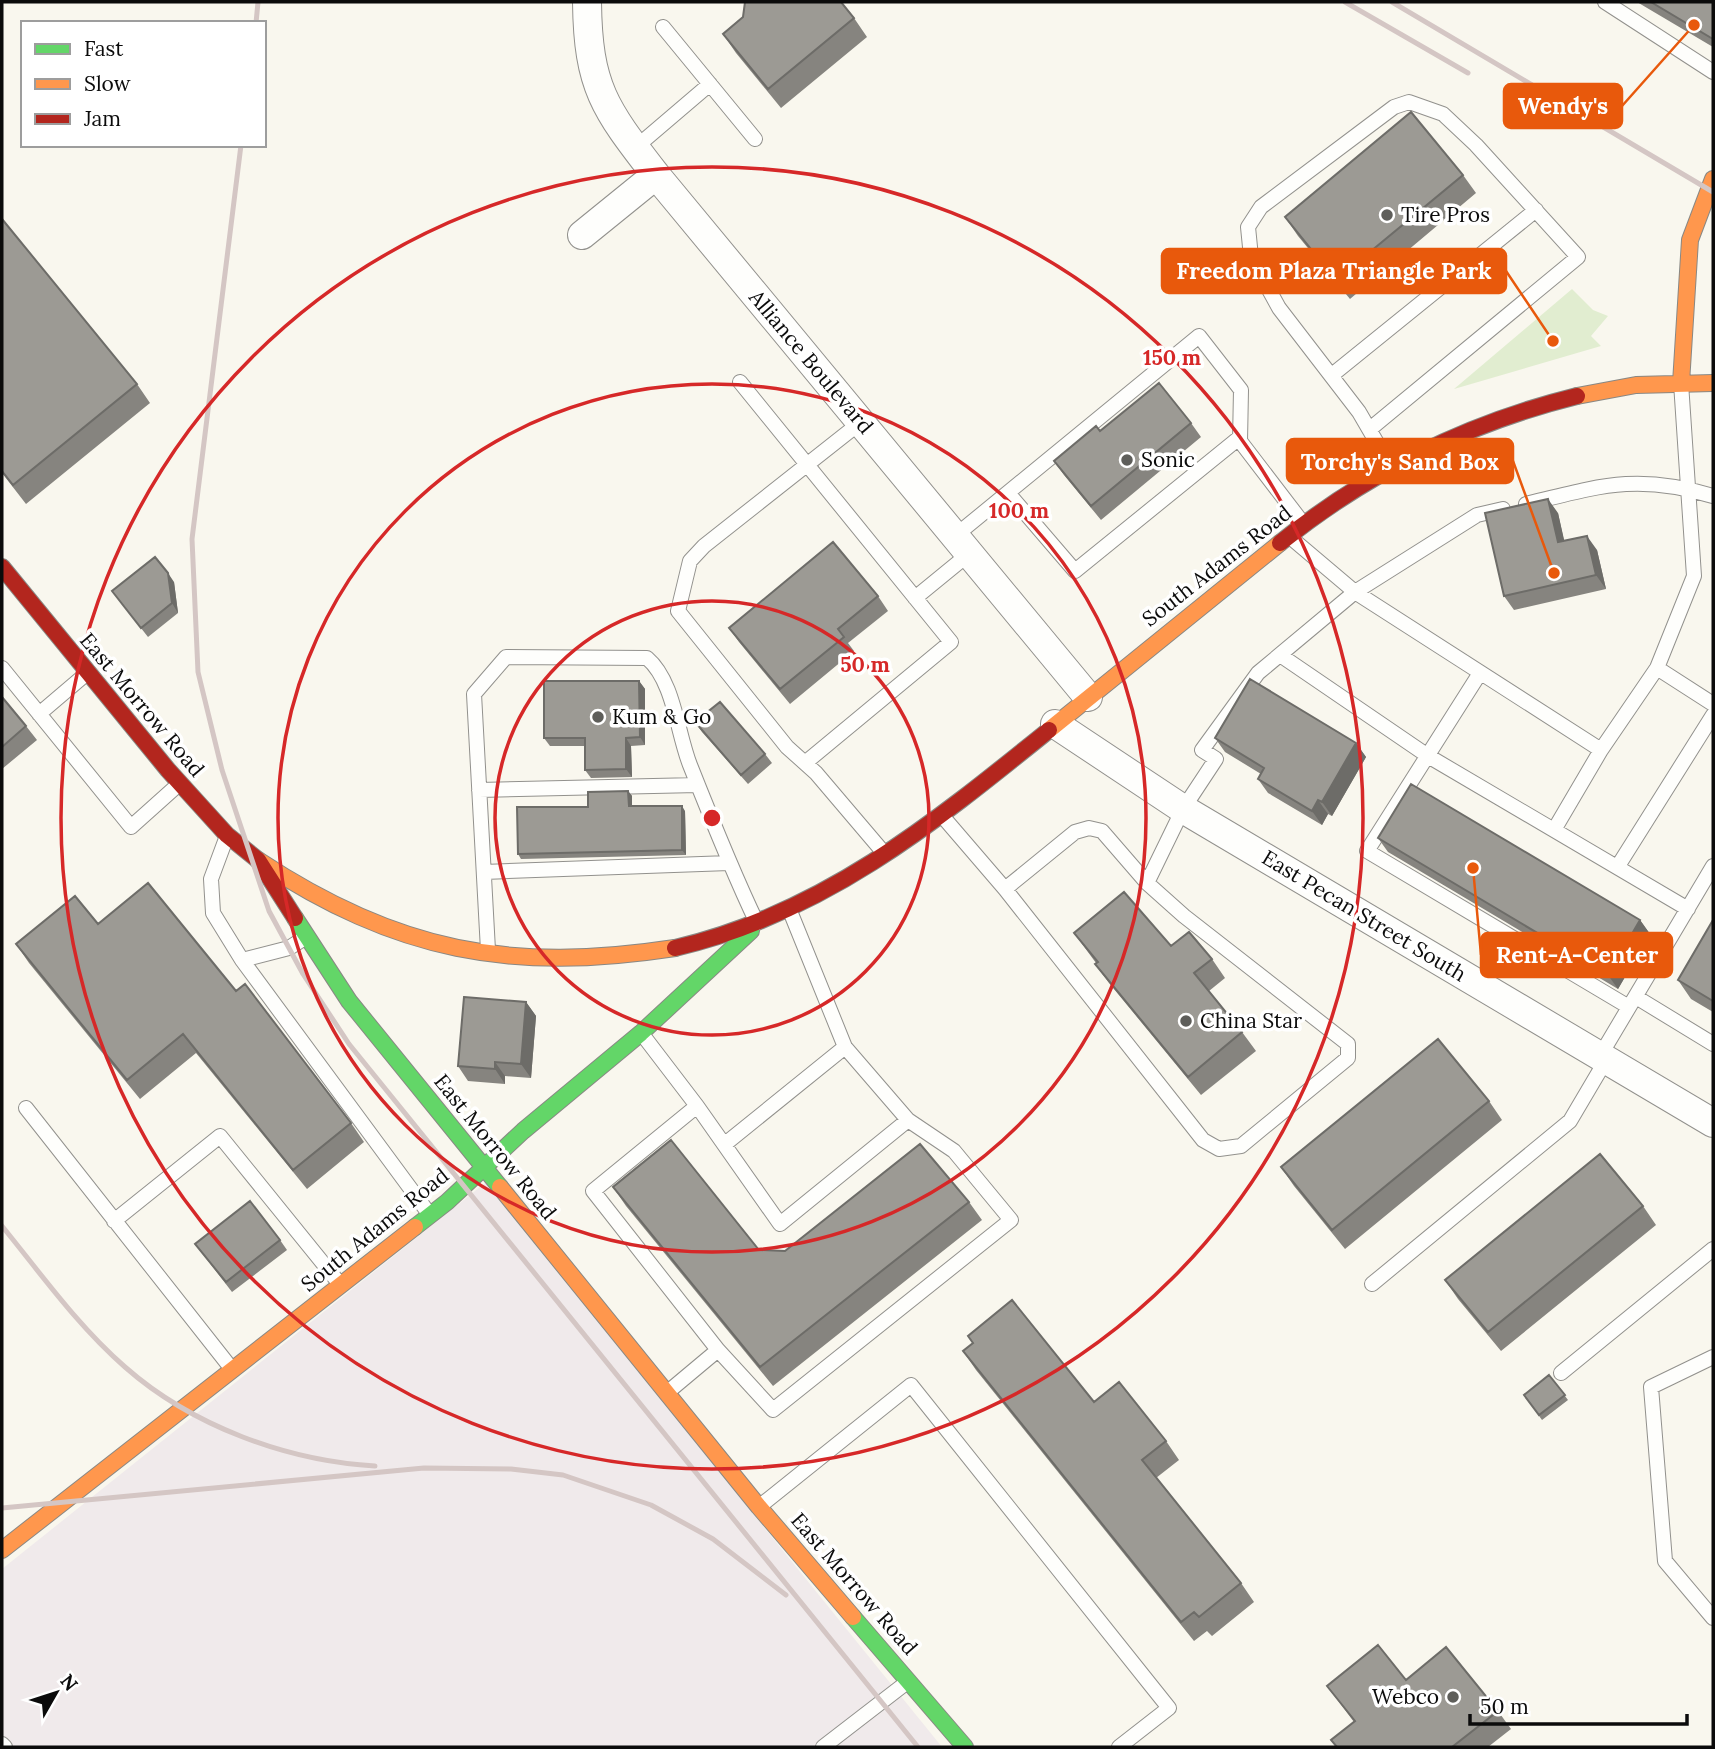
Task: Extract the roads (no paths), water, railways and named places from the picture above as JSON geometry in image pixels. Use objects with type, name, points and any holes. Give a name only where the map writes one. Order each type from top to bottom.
[{"type":"main road","points":[[1681,383],[1690,240],[1713,179]]},
{"type":"main road","name":"South Adams Road","points":[[258,860],[320,901],[394,933],[445,947],[550,959],[602,957],[654,951],[758,925],[887,857],[942,816],[1304,524],[1433,444],[1488,420],[1535,405],[1619,387],[1713,383]]},
{"type":"main road","name":"East Morrow Road","points":[[2,567],[180,783],[227,835],[258,860],[349,1001],[759,1507],[965,1747]]},
{"type":"main road","name":"South Adams Road","points":[[2,1550],[430,1215],[641,1033],[758,925]]},
{"type":"street","name":"Alliance Boulevard","points":[[587,2],[587,43],[596,85],[612,118],[656,175],[1088,697]]},
{"type":"street","points":[[582,235],[656,175]]},
{"type":"street","name":"East Pecan Street South","points":[[1055,724],[1183,809],[1713,1123]]},
{"type":"lane","points":[[1605,2],[1713,72]]},
{"type":"lane","points":[[663,27],[755,139]]},
{"type":"lane","points":[[635,148],[710,84]]},
{"type":"lane","points":[[1370,429],[1578,257],[1476,145],[1443,114],[1409,102],[1394,107],[1262,207],[1248,227],[1251,257],[1279,308],[1370,429],[1391,468]]},
{"type":"lane","points":[[1332,375],[1536,210]]},
{"type":"lane","points":[[915,598],[1008,493],[1199,336],[1241,390],[1240,438],[1304,524]]},
{"type":"lane","points":[[740,382],[951,642],[805,762]]},
{"type":"lane","points":[[1554,830],[1601,750],[1657,668],[1694,576],[1681,383]]},
{"type":"lane","points":[[861,422],[704,545],[690,561],[678,611],[787,747],[805,762],[887,857]]},
{"type":"lane","points":[[1008,493],[1074,571],[1240,438]]},
{"type":"lane","points":[[1147,883],[1183,809],[1216,759],[1202,750],[1258,673],[1355,593],[1476,515],[1610,484],[1655,482],[1713,496]]},
{"type":"lane","points":[[1289,536],[1355,593],[1601,750]]},
{"type":"lane","points":[[1280,655],[1428,756],[1688,909]]},
{"type":"lane","points":[[489,952],[474,694],[506,657],[647,658],[660,669],[698,786],[758,925]]},
{"type":"lane","points":[[2,668],[7,685],[39,714],[131,827],[180,783]]},
{"type":"lane","points":[[1657,668],[1713,704]]},
{"type":"lane","points":[[39,714],[88,673]]},
{"type":"lane","points":[[1480,673],[1367,851],[1633,1002],[1713,1044]]},
{"type":"lane","points":[[1618,866],[1713,715]]},
{"type":"lane","points":[[480,790],[698,786]]},
{"type":"lane","points":[[942,816],[1005,889],[1203,1140],[1219,1149],[1241,1146],[1348,1058],[1348,1044],[1184,916],[1147,883],[1102,831],[1089,828],[1075,832],[1005,889]]},
{"type":"lane","points":[[227,835],[211,879],[213,913],[242,960],[430,1215]]},
{"type":"lane","points":[[484,872],[729,863]]},
{"type":"lane","points":[[1372,1284],[1570,1121],[1633,1002],[1713,866]]},
{"type":"lane","points":[[696,1106],[593,1191],[718,1350],[773,1410],[1011,1220],[954,1151],[908,1120],[845,1047],[790,909]]},
{"type":"lane","points":[[242,960],[289,948],[307,936]]},
{"type":"lane","points":[[641,1033],[725,1144],[780,1224],[908,1120]]},
{"type":"lane","points":[[725,1144],[845,1047]]},
{"type":"lane","points":[[26,1108],[232,1370]]},
{"type":"lane","points":[[114,1221],[220,1136],[341,1285]]},
{"type":"lane","points":[[1561,1373],[1713,1249]]},
{"type":"lane","points":[[666,1394],[718,1350]]},
{"type":"lane","points":[[1713,1357],[1651,1387],[1665,1561],[1713,1618]]},
{"type":"lane","points":[[759,1507],[911,1385],[1169,1708],[1119,1747]]},
{"type":"lane","points":[[823,1747],[910,1680]]},
{"type":"railway","points":[[256,21],[258,2]]},
{"type":"railway","points":[[1345,2],[1468,73]]},
{"type":"railway","points":[[1392,2],[1713,192]]},
{"type":"railway","points":[[241,147],[192,539],[198,672],[222,770],[269,911],[303,974],[349,1044],[918,1747]]},
{"type":"railway","points":[[2,1226],[91,1334],[125,1367],[180,1407],[242,1437],[275,1448],[308,1457],[375,1466]]},
{"type":"railway","points":[[2,1508],[424,1468],[511,1469],[563,1475],[651,1505],[713,1539],[786,1595]]},
{"type":"place","name":"Wendy's","points":[[1694,25]]},
{"type":"place","name":"Tire Pros","points":[[1387,215]]},
{"type":"place","name":"Freedom Plaza Triangle Park","points":[[1553,341]]},
{"type":"place","name":"Sonic","points":[[1127,460]]},
{"type":"place","name":"Torchy's Sand Box","points":[[1554,573]]},
{"type":"place","name":"Kum & Go","points":[[598,717]]},
{"type":"place","name":"Rent-A-Center","points":[[1473,868]]},
{"type":"place","name":"China Star","points":[[1186,1021]]},
{"type":"place","name":"Webco","points":[[1453,1697]]}]
